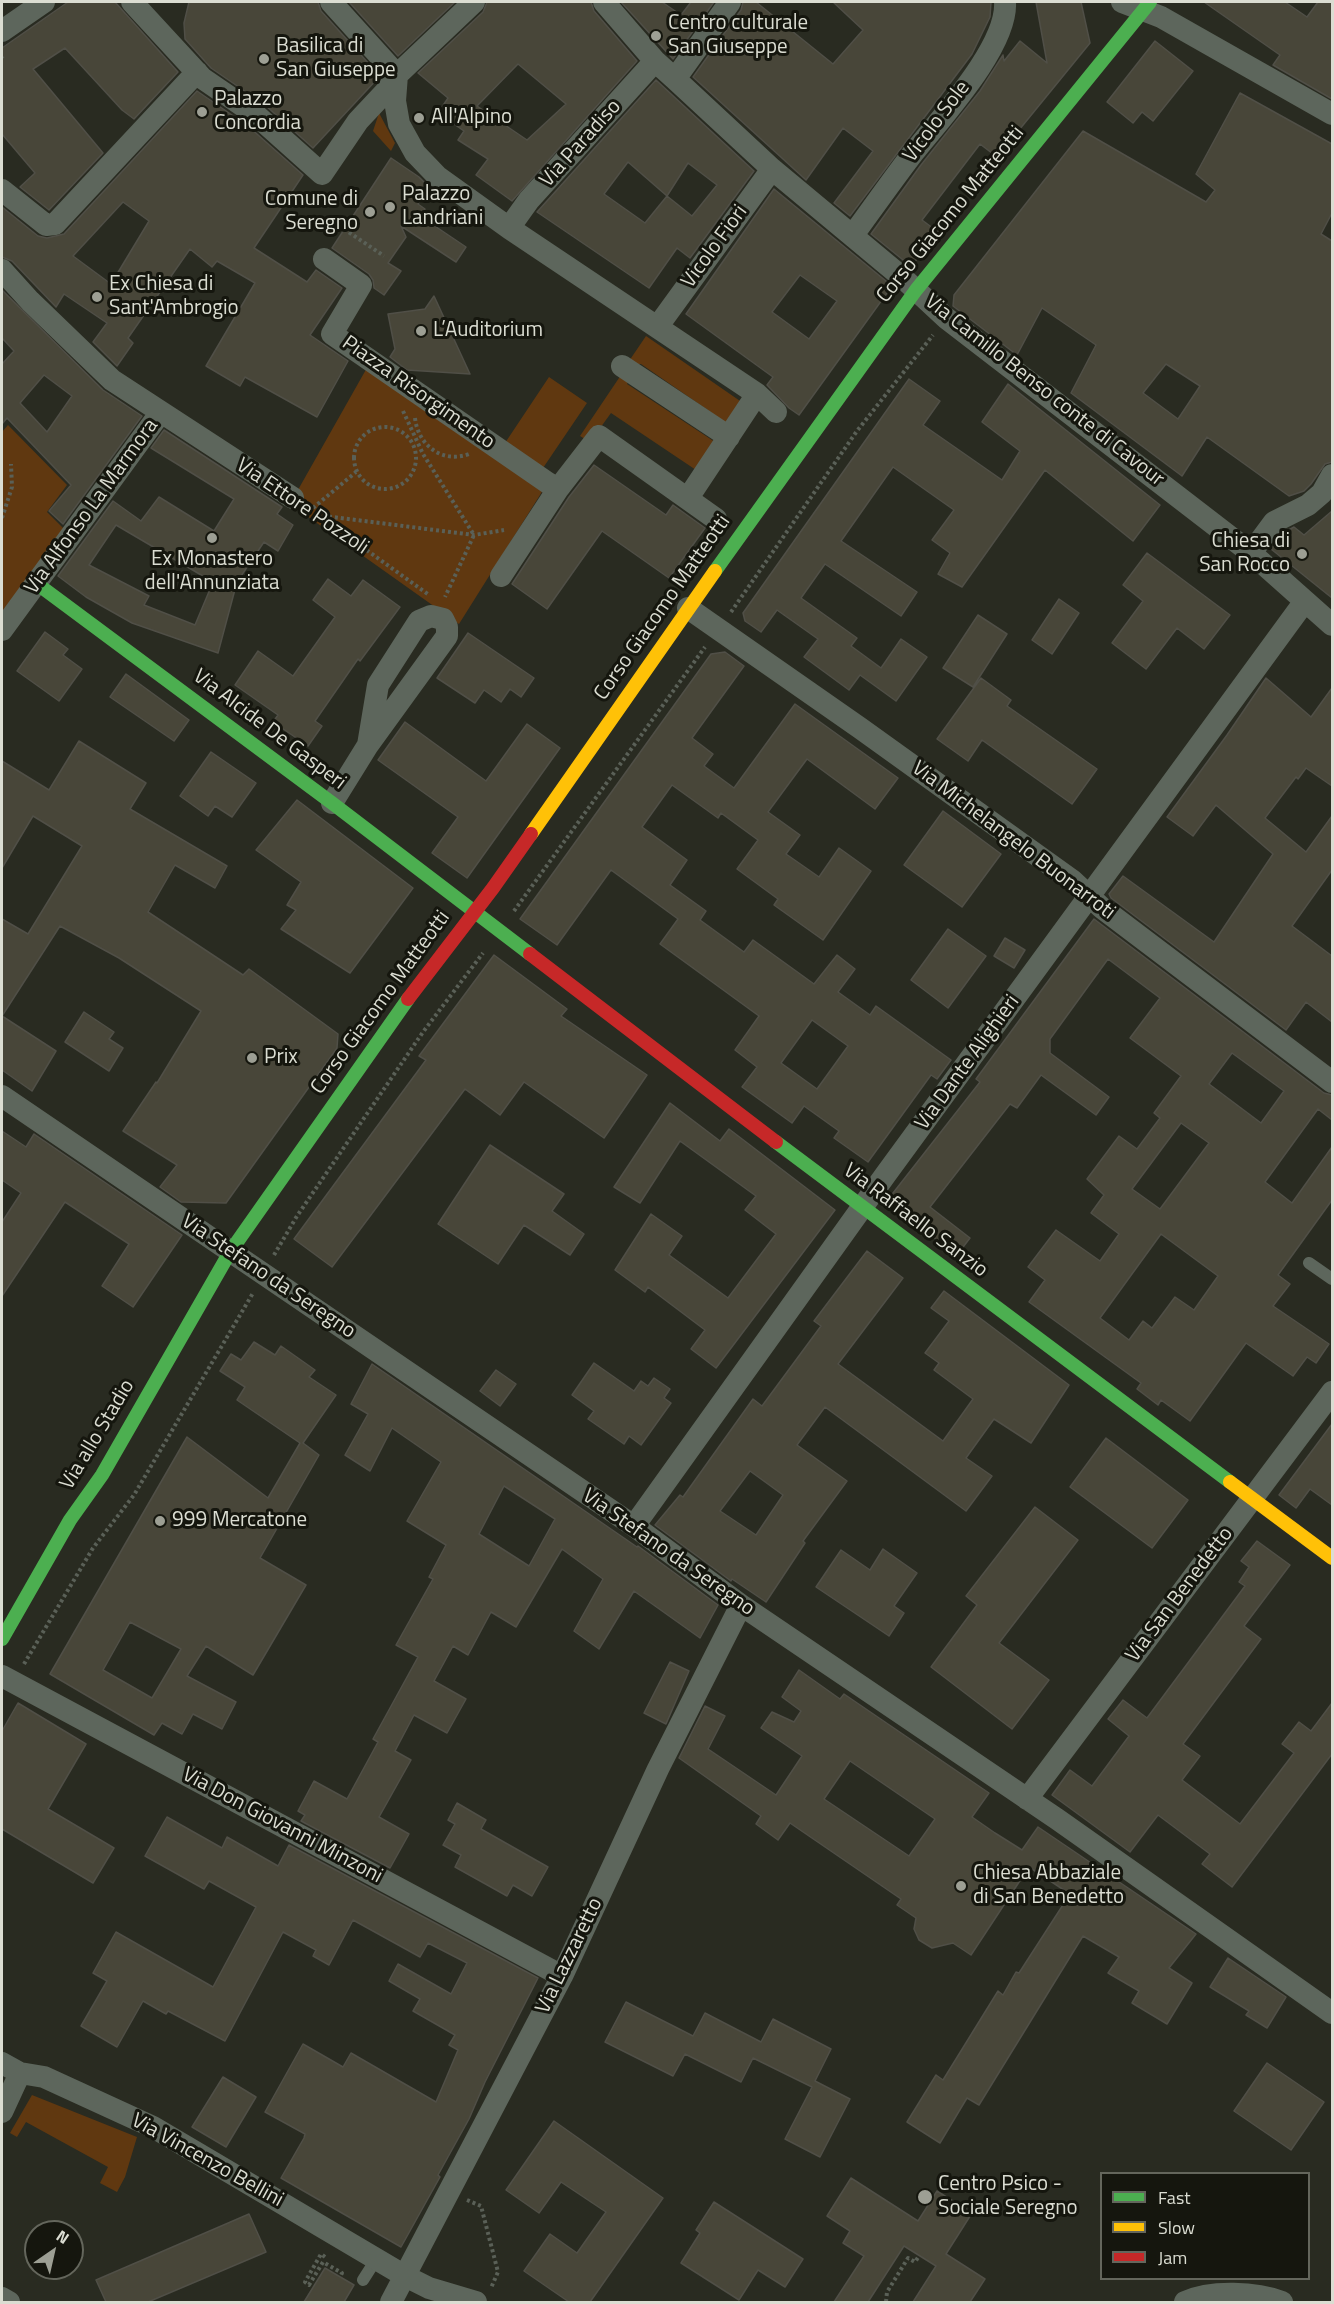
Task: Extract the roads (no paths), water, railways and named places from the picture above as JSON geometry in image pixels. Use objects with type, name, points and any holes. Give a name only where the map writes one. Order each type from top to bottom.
[{"type":"main road","name":"Corso Giacomo Matteotti","points":[[230,1252],[385,1029],[476,911],[688,608],[916,290],[1138,5]]},
{"type":"main road","name":"Via Alcide De Gasperi","points":[[36,584],[476,911]]},
{"type":"main road","name":"Via Raffaello Sanzio","points":[[476,911],[863,1208],[1332,1558]]},
{"type":"main road","name":"Via allo Stadio","points":[[2,1639],[70,1520],[102,1475],[230,1252]]},
{"type":"street","points":[[2,31],[44,2]]},
{"type":"street","points":[[132,2],[202,78],[256,115],[322,174],[358,122],[388,89],[397,75],[474,2]]},
{"type":"street","points":[[331,2],[397,75],[395,101],[399,124],[415,153],[438,177],[509,228],[757,394],[776,411]]},
{"type":"street","points":[[675,80],[730,2]]},
{"type":"street","name":"Vicolo Sole","points":[[853,235],[948,110],[997,39],[1006,11],[1005,2]]},
{"type":"street","name":"Via Camillo Benso conte di Cavour","points":[[614,5],[655,62],[772,169],[853,235],[946,318],[1251,553],[1332,625]]},
{"type":"street","points":[[1138,5],[1332,114]]},
{"type":"street","name":"Via Paradiso","points":[[509,228],[529,200],[655,62]]},
{"type":"street","points":[[2,190],[46,225],[55,224],[197,72]]},
{"type":"street","name":"Vicolo Fiori","points":[[658,326],[772,169]]},
{"type":"street","name":"Piazza Risorgimento","points":[[324,259],[361,285],[332,334],[558,489]]},
{"type":"street","name":"Via Alfonso La Marmora","points":[[2,270],[30,301],[112,380],[161,412],[2,630]]},
{"type":"street","points":[[622,366],[729,437]]},
{"type":"street","points":[[688,498],[757,394]]},
{"type":"street","name":"Via Ettore Pozzoli","points":[[161,412],[302,504]]},
{"type":"street","points":[[501,576],[558,489],[599,436],[716,519]]},
{"type":"street","points":[[1251,553],[1274,522],[1308,505],[1322,493],[1332,475]]},
{"type":"street","name":"Via Dante Alighieri","points":[[634,1526],[1305,601]]},
{"type":"street","name":"Via Michelangelo Buonarroti","points":[[688,608],[1064,874],[1090,898],[1332,1082]]},
{"type":"street","points":[[332,802],[368,746],[447,636],[447,627],[442,612],[419,621],[378,686],[368,746]]},
{"type":"street","name":"Via Stefano da Seregno","points":[[2,1096],[634,1526],[741,1605],[1027,1798],[1332,2013]]},
{"type":"street","name":"Via San Benedetto","points":[[1027,1798],[1332,1392]]},
{"type":"street","name":"Via Lazzaretto","points":[[391,2302],[562,1976],[658,1769],[741,1605]]},
{"type":"street","name":"Via Don Giovanni Minzoni","points":[[16,1683],[562,1976]]},
{"type":"street","points":[[2,2112],[11,2068]]},
{"type":"street","name":"Via Vincenzo Bellini","points":[[11,2068],[44,2077],[153,2127],[429,2288],[482,2297]]},
{"type":"street","points":[[1185,2302],[1193,2298],[1229,2294],[1266,2296],[1282,2302]]},
{"type":"street","points":[[2,2298],[9,2302]]},
{"type":"lane","points":[[1309,1263],[1332,1279]]},
{"type":"lane","points":[[363,2280],[376,2258]]},
{"type":"place","name":"Centro culturale San Giuseppe","points":[[656,36]]},
{"type":"place","name":"Basilica di San Giuseppe","points":[[264,59]]},
{"type":"place","name":"Palazzo Concordia","points":[[202,112]]},
{"type":"place","name":"All'Alpino","points":[[419,118]]},
{"type":"place","name":"Palazzo Landriani","points":[[390,207]]},
{"type":"place","name":"Comune di Seregno","points":[[370,212]]},
{"type":"place","name":"Ex Chiesa di Sant'Ambrogio","points":[[97,297]]},
{"type":"place","name":"L’Auditorium","points":[[421,331]]},
{"type":"place","name":"Ex Monastero dell'Annunziata","points":[[212,538]]},
{"type":"place","name":"Chiesa di San Rocco","points":[[1302,554]]},
{"type":"place","name":"Prix","points":[[252,1058]]},
{"type":"place","name":"999 Mercatone","points":[[160,1521]]},
{"type":"place","name":"Chiesa Abbaziale di San Benedetto","points":[[961,1886]]},
{"type":"place","name":"Centro Psico - Sociale Seregno","points":[[925,2197]]}]
